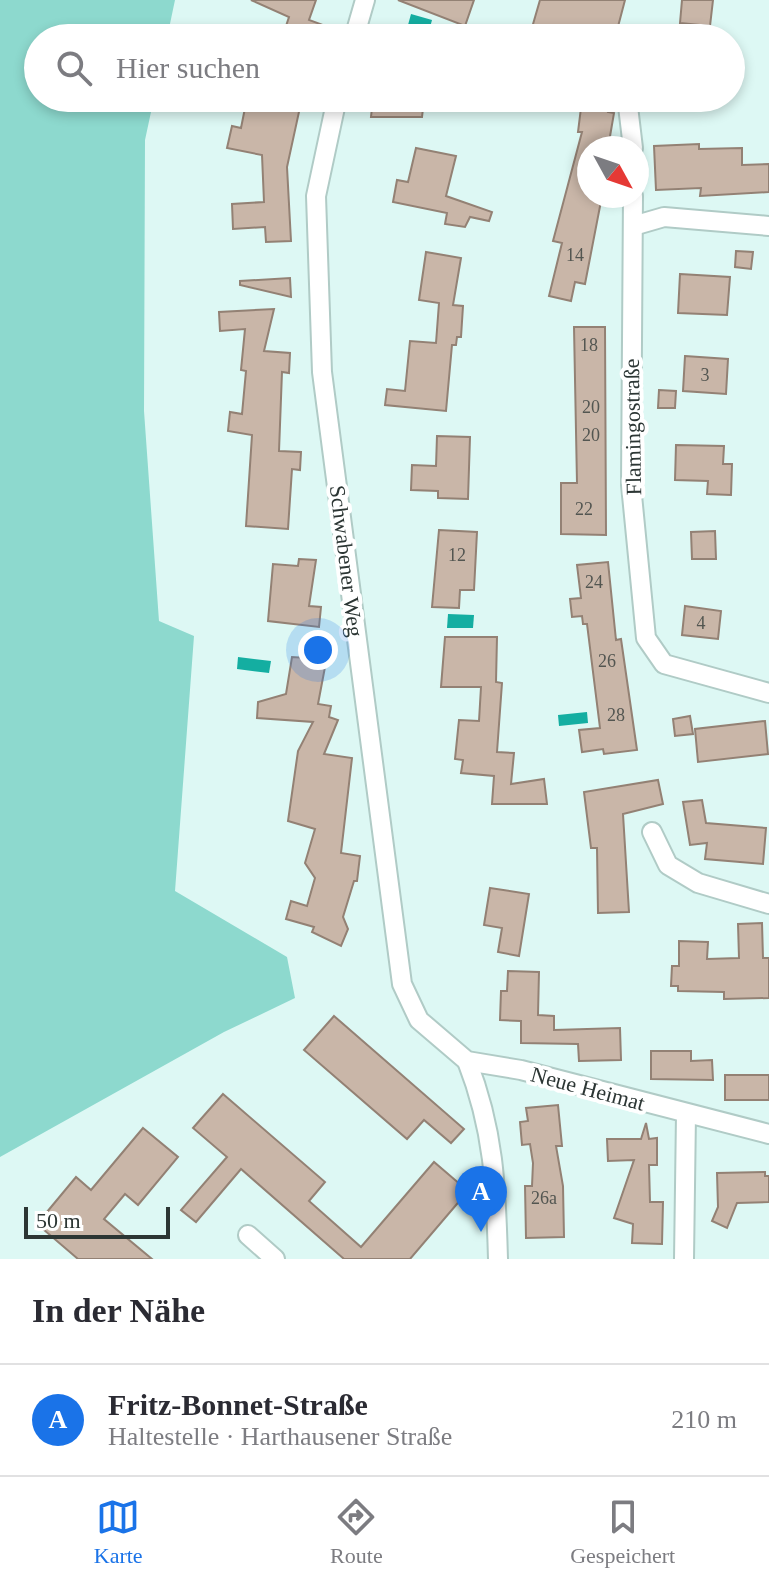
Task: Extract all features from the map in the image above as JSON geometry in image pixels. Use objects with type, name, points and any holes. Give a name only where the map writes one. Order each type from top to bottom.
[{"type":"street","points":[[358,24],[365,0]]},
{"type":"street","name":"Schwabener Weg","points":[[334,112],[316,196],[322,372],[396,947],[402,984],[419,1020],[467,1061]]},
{"type":"street","points":[[629,112],[632,136]]},
{"type":"street","name":"Flamingostraße","points":[[633,208],[631,485],[646,638],[664,664],[769,693]]},
{"type":"street","points":[[633,226],[664,217],[769,226]]},
{"type":"street","points":[[652,832],[668,865],[698,883],[769,904]]},
{"type":"street","points":[[467,1061],[489,1127],[498,1259]]},
{"type":"street","name":"Neue Heimat","points":[[467,1061],[521,1070],[769,1134]]},
{"type":"street","points":[[684,1259],[686,1114]]},
{"type":"street","points":[[248,1235],[275,1259]]},
{"type":"green space","points":[[0,0],[175,0],[170,24],[24,24],[24,112],[151,112],[145,140],[144,411],[159,621],[194,636],[175,891],[287,957],[295,998],[224,1032],[0,1157]]},
{"type":"water","points":[[411,14],[432,20],[431,24],[408,24]]},
{"type":"water","points":[[448,614],[474,615],[473,628],[447,628]]},
{"type":"water","points":[[238,657],[271,661],[269,673],[237,669]]},
{"type":"water","points":[[587,712],[588,723],[559,726],[558,715]]},
{"type":"building","points":[[251,0],[316,0],[309,20],[320,24],[287,24],[289,17]]},
{"type":"building","points":[[398,0],[474,0],[466,24]]},
{"type":"building","points":[[540,0],[625,0],[619,24],[533,24]]},
{"type":"building","points":[[682,0],[713,0],[710,24],[680,23]]},
{"type":"building","points":[[244,112],[299,112],[287,167],[291,241],[266,242],[265,227],[233,229],[232,204],[264,202],[262,155],[227,148],[232,126],[241,128]]},
{"type":"building","points":[[372,112],[423,112],[422,117],[371,117]]},
{"type":"building","points":[[580,112],[614,113],[610,136],[581,136],[582,132],[578,132]]},
{"type":"building","points":[[699,144],[699,149],[742,148],[742,165],[769,164],[769,192],[700,196],[701,188],[656,190],[654,146]]},
{"type":"building","points":[[416,148],[456,156],[446,196],[492,212],[489,221],[470,217],[465,227],[445,224],[447,213],[393,202],[397,180],[408,182]]},
{"type":"building","points":[[577,151],[577,208],[600,208],[585,284],[575,282],[571,301],[549,296],[562,243],[553,241]]},
{"type":"building","points":[[736,251],[753,252],[751,269],[735,267]]},
{"type":"building","points":[[426,252],[461,258],[453,305],[463,306],[461,337],[457,337],[456,345],[452,345],[446,411],[385,405],[387,389],[405,391],[410,341],[436,343],[439,303],[419,300]]},
{"type":"building","points":[[680,274],[730,277],[727,315],[678,313]]},
{"type":"building","points":[[290,278],[291,297],[240,285],[240,281]]},
{"type":"building","points":[[274,309],[264,351],[290,353],[289,373],[282,372],[279,451],[301,452],[300,470],[292,469],[288,529],[246,526],[252,435],[228,431],[230,412],[242,414],[246,371],[241,370],[245,329],[220,331],[219,312]]},
{"type":"building","points":[[574,327],[605,327],[606,535],[561,534],[561,483],[577,483]]},
{"type":"building","points":[[685,356],[728,359],[726,394],[683,391]]},
{"type":"building","points":[[659,390],[676,391],[675,408],[658,408]]},
{"type":"building","points":[[437,436],[470,437],[468,499],[438,498],[438,491],[411,490],[412,465],[436,466]]},
{"type":"building","points":[[676,445],[724,446],[723,464],[732,464],[731,495],[707,494],[708,481],[675,480]]},
{"type":"building","points":[[439,530],[477,532],[474,590],[460,590],[459,608],[432,607]]},
{"type":"building","points":[[715,531],[716,559],[692,559],[691,532]]},
{"type":"building","points":[[299,559],[316,560],[309,606],[321,607],[319,627],[268,621],[273,564],[298,566]]},
{"type":"building","points":[[608,562],[616,640],[621,639],[637,750],[604,754],[603,749],[582,752],[579,730],[600,728],[587,624],[583,624],[582,616],[572,617],[570,599],[581,598],[577,565]]},
{"type":"building","points":[[685,606],[721,611],[718,639],[682,635]]},
{"type":"building","points":[[445,637],[497,637],[496,682],[502,683],[497,752],[514,753],[511,784],[544,779],[547,804],[492,804],[494,776],[461,773],[463,760],[455,759],[459,720],[479,721],[481,687],[441,687]]},
{"type":"building","points":[[308,644],[329,646],[318,704],[331,706],[329,717],[338,720],[324,754],[352,758],[341,853],[360,856],[357,881],[354,881],[343,917],[348,929],[341,946],[312,932],[314,927],[286,919],[291,901],[307,906],[315,878],[305,863],[315,829],[288,821],[298,751],[313,722],[257,718],[258,702],[286,694],[292,657],[307,658]]},
{"type":"building","points":[[690,716],[693,734],[675,736],[673,719]]},
{"type":"building","points":[[765,721],[768,754],[698,762],[695,729]]},
{"type":"building","points":[[658,780],[663,804],[623,814],[629,912],[598,913],[597,848],[591,848],[584,792]]},
{"type":"building","points":[[702,800],[706,823],[766,828],[763,864],[705,859],[707,843],[690,845],[683,802]]},
{"type":"building","points":[[490,888],[529,894],[519,956],[498,952],[502,928],[484,925]]},
{"type":"building","points":[[762,923],[763,958],[769,958],[769,998],[724,999],[724,992],[678,991],[678,986],[671,986],[672,966],[679,966],[679,941],[708,942],[707,959],[739,958],[738,924]]},
{"type":"building","points":[[508,971],[539,972],[538,1015],[554,1016],[554,1030],[620,1028],[621,1060],[579,1061],[578,1044],[521,1043],[521,1021],[500,1020],[501,991],[507,991]]},
{"type":"building","points":[[334,1016],[464,1129],[451,1143],[424,1120],[407,1139],[304,1050]]},
{"type":"building","points":[[651,1051],[691,1051],[691,1061],[712,1060],[713,1080],[651,1079]]},
{"type":"building","points":[[725,1075],[769,1075],[769,1100],[725,1100]]},
{"type":"building","points":[[223,1094],[325,1182],[309,1201],[361,1247],[434,1162],[468,1191],[410,1259],[344,1259],[241,1169],[196,1222],[181,1210],[227,1157],[193,1128]]},
{"type":"building","points":[[558,1105],[562,1146],[556,1146],[563,1186],[564,1237],[526,1238],[525,1186],[532,1186],[533,1163],[530,1144],[522,1145],[520,1122],[528,1121],[526,1108]]},
{"type":"building","points":[[646,1123],[649,1139],[657,1138],[657,1165],[649,1165],[650,1202],[663,1202],[662,1244],[632,1243],[633,1224],[614,1218],[634,1160],[608,1161],[607,1139],[641,1139]]},
{"type":"building","points":[[143,1128],[178,1157],[138,1205],[125,1194],[104,1219],[152,1259],[78,1259],[37,1224],[76,1177],[91,1190]]},
{"type":"building","points":[[765,1172],[765,1176],[769,1176],[769,1202],[737,1203],[727,1228],[712,1221],[718,1207],[717,1173]]},
{"type":"place","name":"Fritz-Bonnet-Straße","points":[[481,1232]]}]
